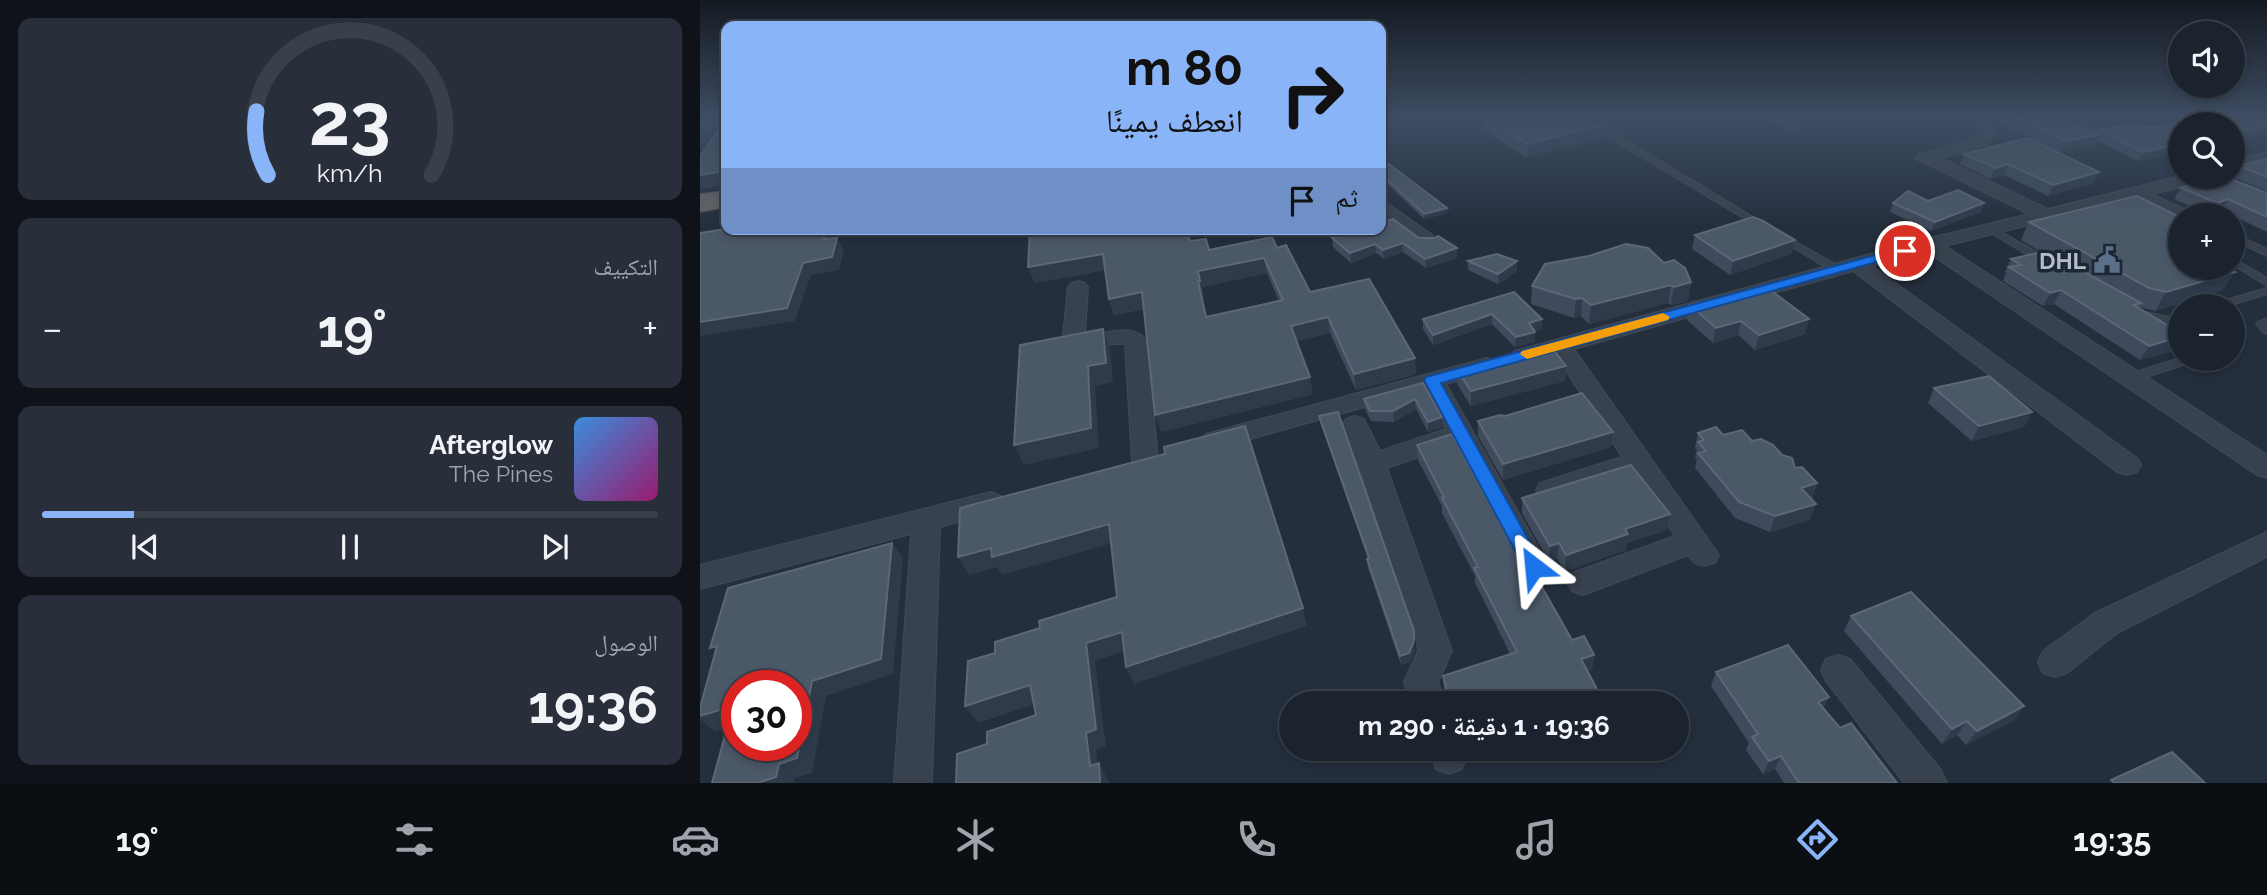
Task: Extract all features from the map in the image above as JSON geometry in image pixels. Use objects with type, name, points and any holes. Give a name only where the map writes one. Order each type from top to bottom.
[{"type":"highway","points":[[700,203],[721,200]]},
{"type":"highway","points":[[700,218],[721,215]]},
{"type":"street","points":[[1937,154],[1924,157],[2044,214]]},
{"type":"street","points":[[2245,169],[2267,156]]},
{"type":"street","points":[[1197,445],[1929,244],[2168,186]]},
{"type":"street","points":[[1386,211],[1428,242]]},
{"type":"street","points":[[1929,244],[2267,468]]},
{"type":"street","points":[[1846,267],[2127,465]]},
{"type":"street","points":[[1078,287],[1074,336],[1087,342],[1124,336],[1136,341],[1145,460]]},
{"type":"street","points":[[1560,345],[1699,548],[1583,582]]},
{"type":"street","points":[[1432,380],[1534,567]]},
{"type":"street","points":[[1568,401],[1594,393]]},
{"type":"street","points":[[1355,425],[1433,640],[1435,651],[1421,682],[1424,691]]},
{"type":"street","points":[[1371,464],[1461,433]]},
{"type":"street","points":[[1119,467],[1171,453]]},
{"type":"street","points":[[1535,495],[1639,461]]},
{"type":"street","points":[[700,577],[1017,495]]},
{"type":"street","points":[[913,783],[926,520]]},
{"type":"street","points":[[2055,662],[2106,623],[2267,544]]},
{"type":"street","points":[[1839,670],[1928,783]]},
{"type":"lane","points":[[1645,154],[1846,267]]},
{"type":"lane","points":[[2131,196],[2168,208]]},
{"type":"lane","points":[[1989,228],[2062,270]]},
{"type":"lane","points":[[2245,242],[2267,253]]},
{"type":"lane","points":[[2245,269],[2267,284]]},
{"type":"lane","points":[[2245,298],[2267,291]]},
{"type":"lane","points":[[2134,312],[2168,319]]},
{"type":"lane","points":[[2161,318],[2168,323]]},
{"type":"lane","points":[[2267,321],[2262,323],[2267,331]]},
{"type":"lane","points":[[2133,377],[2168,366]]},
{"type":"building","points":[[702,154],[721,154],[721,172],[700,175]]},
{"type":"building","points":[[1964,154],[2060,154],[2099,172],[2053,185],[2008,164],[1995,168]]},
{"type":"building","points":[[2267,159],[2267,177],[2245,168],[2245,164]]},
{"type":"building","points":[[1386,162],[1447,208],[1424,214],[1386,179]]},
{"type":"building","points":[[2245,184],[2267,193],[2267,217],[2245,207],[2245,203],[2228,199],[2217,203],[2183,189],[2245,189]]},
{"type":"building","points":[[1958,190],[1984,203],[1935,222],[1893,203],[1908,191],[1928,201]]},
{"type":"building","points":[[2137,196],[2168,211],[2168,280],[2207,280],[2166,292],[2149,288],[2029,222]]},
{"type":"building","points":[[1753,217],[1795,240],[1733,261],[1695,235]]},
{"type":"building","points":[[1393,219],[1419,238],[1438,236],[1457,248],[1425,259],[1403,243],[1383,250],[1375,244],[1350,253],[1332,238],[1341,235],[1386,235],[1386,221]]},
{"type":"building","points":[[721,230],[721,235],[825,235],[824,239],[837,238],[832,257],[803,263],[787,308],[700,322],[700,233]]},
{"type":"building","points":[[1030,235],[1188,235],[1190,241],[1206,239],[1209,250],[1272,237],[1277,248],[1286,245],[1310,292],[1369,279],[1415,358],[1354,374],[1328,317],[1291,326],[1310,377],[1155,415],[1142,292],[1109,299],[1103,254],[1028,267]],"holes":[[[1264,258],[1283,300],[1206,317],[1198,271]]]},
{"type":"building","points":[[1626,244],[1648,248],[1664,263],[1674,260],[1685,268],[1691,282],[1591,305],[1582,298],[1576,299],[1532,286],[1545,264],[1589,256]]},
{"type":"building","points":[[2046,251],[2141,303],[2134,305],[2168,326],[2168,340],[2149,346],[2061,290],[2050,293],[2009,267],[2021,265],[2011,259]]},
{"type":"building","points":[[1497,254],[1517,261],[1498,274],[1468,261]]},
{"type":"building","points":[[1769,289],[1809,319],[1759,335],[1741,321],[1716,328],[1690,305],[1717,299],[1722,303]]},
{"type":"building","points":[[1514,292],[1542,319],[1529,323],[1535,332],[1516,337],[1492,314],[1433,335],[1423,319]]},
{"type":"building","points":[[1103,329],[1106,363],[1088,366],[1091,428],[1014,445],[1020,345]]},
{"type":"building","points":[[1549,344],[1566,366],[1471,391],[1457,369]]},
{"type":"building","points":[[1989,376],[2032,412],[1979,426],[1934,388]]},
{"type":"building","points":[[1423,383],[1442,417],[1428,422],[1415,399],[1393,411],[1370,411],[1364,399]]},
{"type":"building","points":[[1582,393],[1613,432],[1503,464],[1478,421],[1505,416]]},
{"type":"building","points":[[1338,412],[1414,631],[1414,641],[1409,653],[1400,656],[1319,416]]},
{"type":"building","points":[[1245,426],[1303,608],[1126,667],[1122,632],[1086,643],[1096,729],[1086,733],[1090,766],[1099,763],[1100,783],[956,783],[957,754],[987,744],[987,732],[1036,715],[1030,685],[965,706],[968,661],[995,653],[995,642],[1040,628],[1039,621],[1117,597],[1109,524],[992,557],[991,548],[958,557],[960,508],[1165,454],[1164,447]]},
{"type":"building","points":[[1716,427],[1723,435],[1742,430],[1752,441],[1761,439],[1773,445],[1782,455],[1792,458],[1795,468],[1802,467],[1817,483],[1801,488],[1816,504],[1775,516],[1739,502],[1698,453],[1706,451],[1698,442],[1704,440],[1698,433]]},
{"type":"building","points":[[1452,434],[1521,562],[1530,566],[1572,640],[1584,636],[1594,655],[1581,659],[1598,691],[1447,691],[1443,676],[1517,652],[1474,568],[1478,567],[1417,445]]},
{"type":"building","points":[[1631,465],[1670,514],[1625,529],[1628,534],[1566,555],[1559,543],[1550,546],[1522,498]]},
{"type":"building","points":[[892,543],[881,659],[812,681],[812,670],[721,670],[721,710],[700,716],[717,646],[710,648],[728,588]]},
{"type":"building","points":[[1911,592],[2024,706],[1977,731],[1967,721],[1952,729],[1851,616]]},
{"type":"building","points":[[1788,645],[1829,697],[1818,702],[1840,728],[1851,723],[1897,783],[1799,783],[1781,756],[1769,761],[1752,737],[1758,734],[1716,672]]},
{"type":"building","points":[[721,750],[721,761],[788,761],[779,764],[776,777],[757,783],[712,783]]},
{"type":"building","points":[[2172,752],[2205,783],[2114,783],[2111,780]]},
{"type":"slow traffic","points":[[1527,354],[1663,317]]},
{"type":"place","name":"DHL","points":[[2107,260]]},
{"type":"route","points":[[1534,567],[1432,380],[1905,251]]}]
